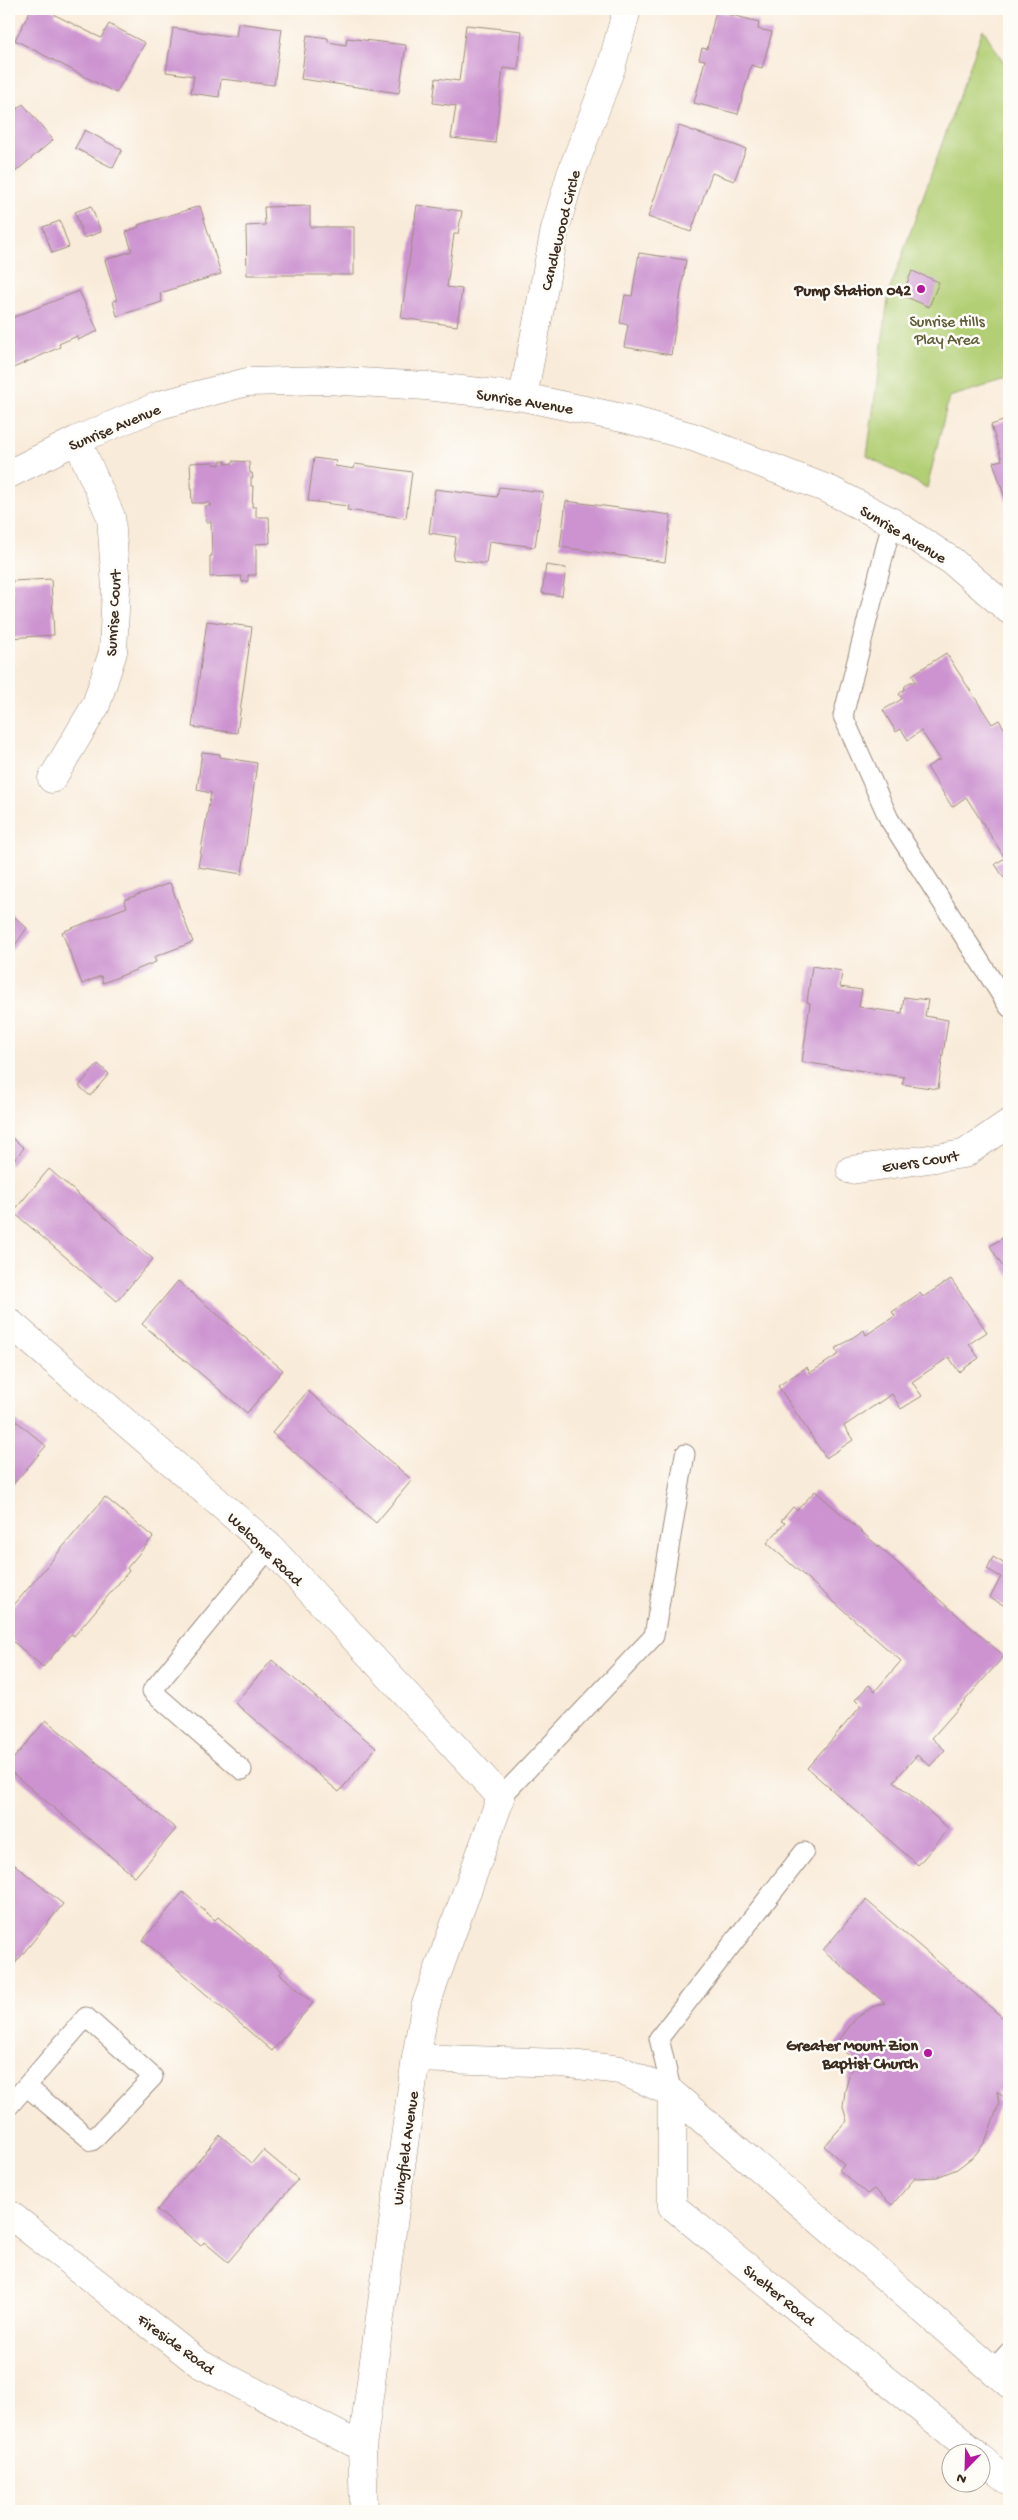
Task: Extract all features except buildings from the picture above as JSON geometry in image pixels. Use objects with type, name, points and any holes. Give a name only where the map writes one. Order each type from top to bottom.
[{"type":"street","name":"Candlewood Circle","points":[[523,397],[555,229],[571,174],[611,68],[627,9]]},
{"type":"street","name":"Sunrise Avenue","points":[[9,474],[77,440],[160,405],[247,382],[327,380],[426,386],[523,397],[627,419],[693,437],[830,490],[892,522],[952,561],[1009,610]]},
{"type":"street","name":"Sunrise Court","points":[[52,779],[96,706],[113,652],[116,588],[111,517],[77,440]]},
{"type":"street","name":"Evers Court","points":[[851,1170],[964,1154],[1009,1123]]},
{"type":"street","name":"Welcome Road","points":[[9,1322],[270,1547],[500,1797]]},
{"type":"street","name":"Wingfield Avenue","points":[[364,2511],[362,2447],[416,2058],[425,2007],[500,1797]]},
{"type":"street","points":[[416,2058],[562,2063],[620,2070],[672,2094],[1004,2369]]},
{"type":"street","name":"Shelter Road","points":[[672,2094],[672,2206],[962,2442]]},
{"type":"street","name":"Fireside Road","points":[[9,2214],[200,2364],[362,2447]]},
{"type":"street","points":[[990,2466],[1009,2481]]},
{"type":"lane","points":[[892,522],[844,716],[890,819],[1009,1007]]},
{"type":"lane","points":[[500,1797],[654,1636],[685,1454]]},
{"type":"lane","points":[[242,1770],[152,1691],[270,1547]]},
{"type":"lane","points":[[672,2094],[658,2038],[804,1852]]},
{"type":"lane","points":[[9,2106],[26,2086],[86,2017],[153,2077],[92,2141],[26,2086]]},
{"type":"green space","name":"Sunrise Hills Play Area","points":[[983,29],[1009,71],[1009,379],[949,397],[927,488],[867,456],[889,292]]},
{"type":"place","name":"Pump Station 042","points":[[921,289]]},
{"type":"place","name":"Greater Mount Zion Baptist Church","points":[[928,2053]]}]
